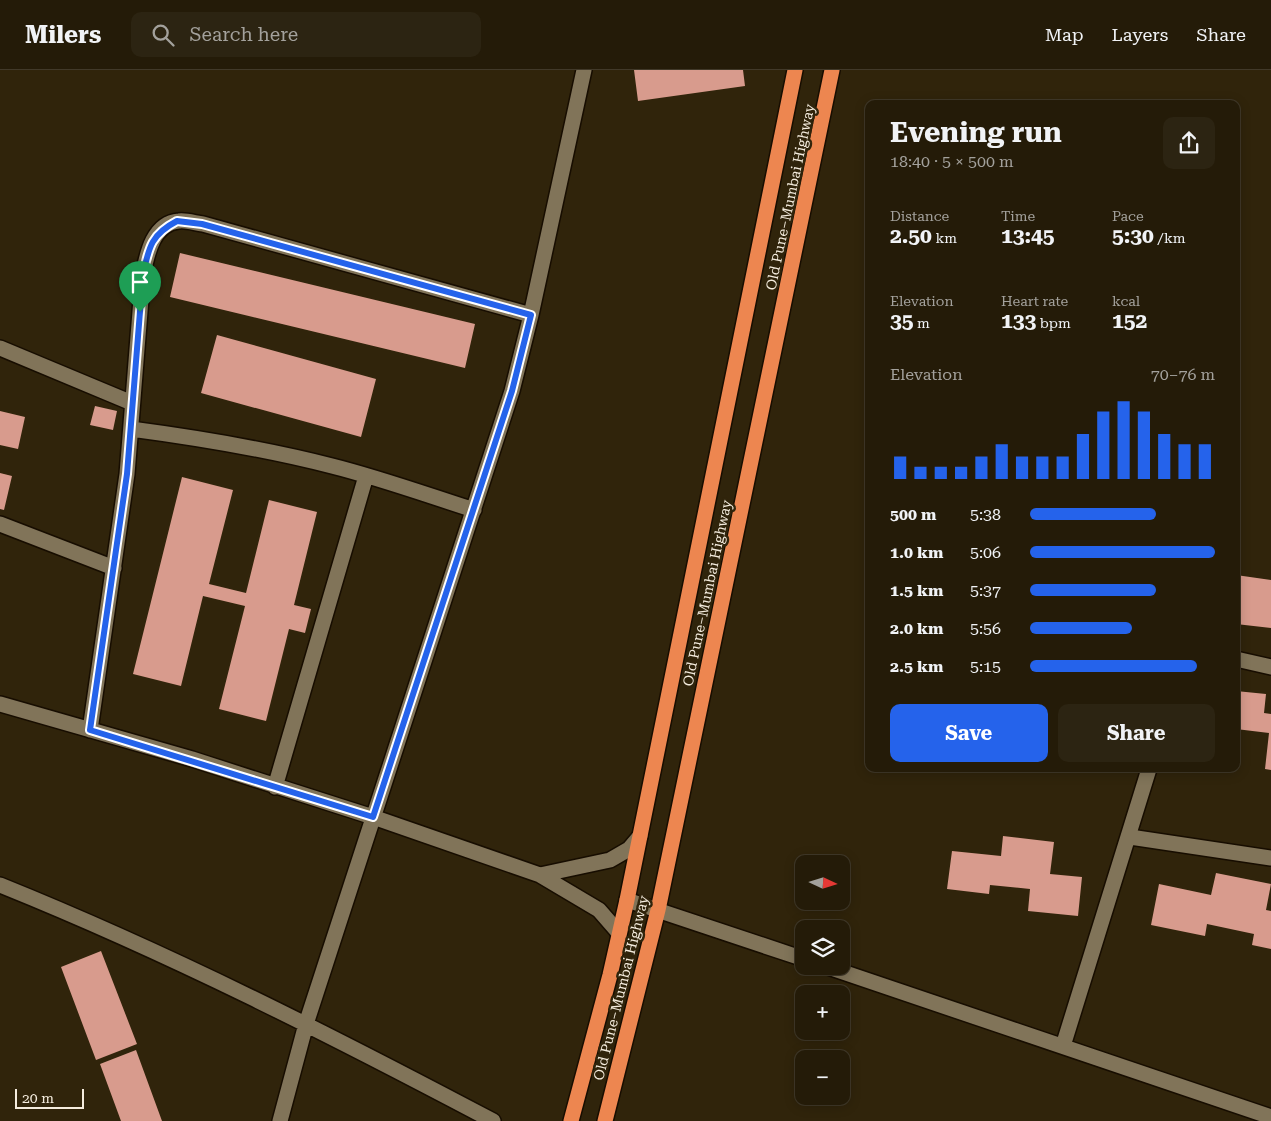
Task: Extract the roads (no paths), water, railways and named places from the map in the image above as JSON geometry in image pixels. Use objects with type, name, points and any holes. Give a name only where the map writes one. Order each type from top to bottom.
[{"type":"highway","name":"Old Pune–Mumbai Highway","points":[[571,1121],[619,934],[640,836],[795,70]]},
{"type":"highway","name":"Old Pune–Mumbai Highway","points":[[605,1121],[658,910],[832,70]]},
{"type":"lane","points":[[280,1121],[306,1024],[512,391],[531,315],[584,70]]},
{"type":"lane","points":[[90,730],[127,474],[143,274],[149,248],[160,230],[177,221],[202,224],[531,315]]},
{"type":"lane","points":[[0,348],[132,403]]},
{"type":"lane","points":[[131,429],[219,440],[334,466],[474,510]]},
{"type":"lane","points":[[275,787],[366,476]]},
{"type":"lane","points":[[0,524],[114,568]]},
{"type":"lane","points":[[1240,659],[1271,667]]},
{"type":"lane","points":[[0,704],[373,817],[540,875],[599,910],[619,934]]},
{"type":"lane","points":[[1063,1046],[1130,837],[1148,772]]},
{"type":"lane","points":[[540,875],[610,860],[629,849],[640,836]]},
{"type":"lane","points":[[1130,837],[1271,858]]},
{"type":"lane","points":[[0,885],[140,945],[306,1024],[493,1121]]},
{"type":"lane","points":[[626,900],[795,956]]},
{"type":"lane","points":[[850,974],[1271,1117]]}]
